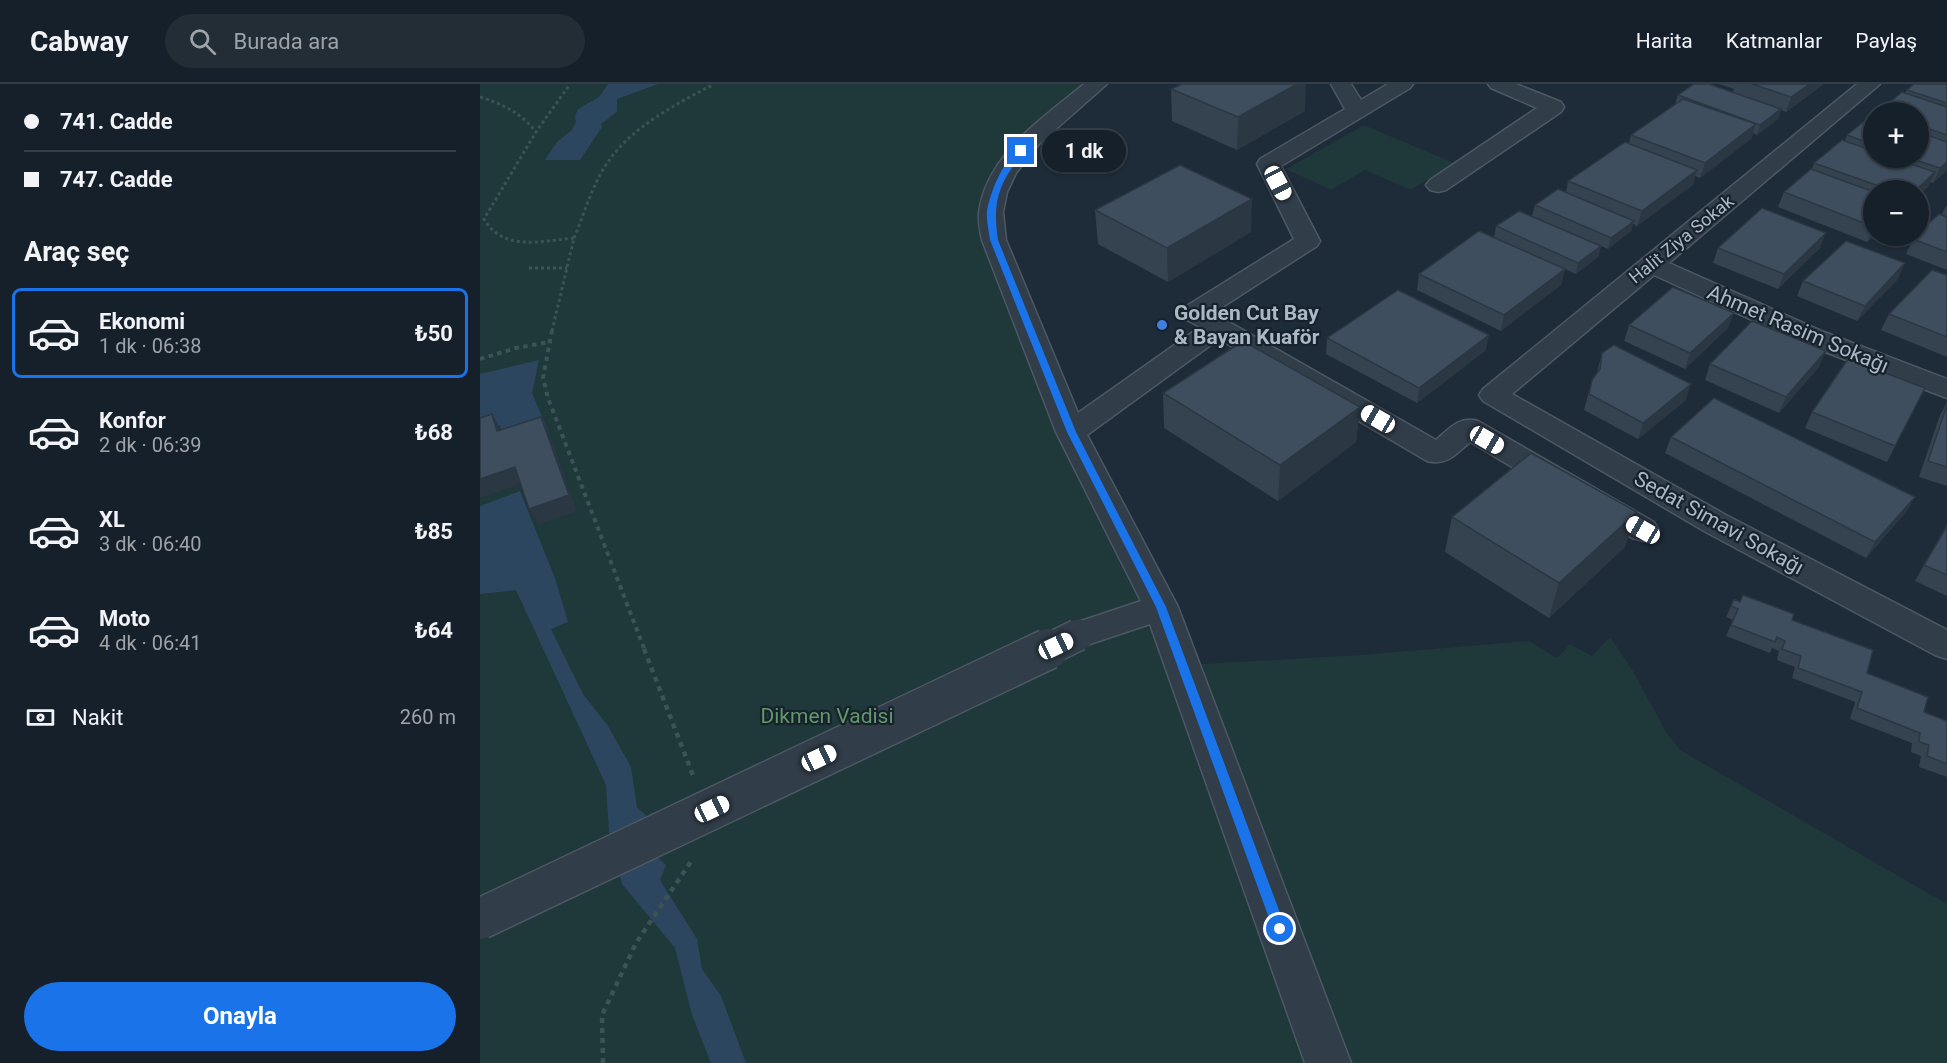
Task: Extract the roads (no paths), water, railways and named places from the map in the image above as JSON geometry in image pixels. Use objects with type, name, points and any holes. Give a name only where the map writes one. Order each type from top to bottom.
[{"type":"street","points":[[1097,84],[1031,141],[1012,162],[998,185],[990,213],[994,240],[1071,432],[1161,607],[1328,1063]]},
{"type":"street","points":[[1341,84],[1358,111]]},
{"type":"street","points":[[1403,84],[1268,164],[1308,241],[1194,313],[1438,454],[1468,428],[1643,530]]},
{"type":"street","points":[[1438,185],[1553,107],[1498,84]]},
{"type":"street","name":"Halit Ziya Sokak","points":[[1494,395],[1870,84]]},
{"type":"street","name":"Ahmet Rasim Sokağı","points":[[1651,264],[1735,304],[1877,363],[1947,389]]},
{"type":"street","points":[[1071,432],[1218,327]]},
{"type":"street","name":"Sedat Simavi Sokağı","points":[[1494,395],[1715,523],[1947,646]]},
{"type":"street","points":[[480,919],[1078,635],[1161,607]]},
{"type":"water","points":[[608,84],[658,84],[617,99],[617,112],[601,124],[602,127],[580,160],[545,160],[557,142],[572,130],[578,109],[599,97]]},
{"type":"water","points":[[539,360],[532,393],[549,433],[501,430],[500,425],[480,431],[480,374]]},
{"type":"water","points":[[520,491],[555,578],[568,622],[551,629],[583,694],[608,726],[631,767],[637,808],[646,815],[649,851],[666,865],[660,880],[697,939],[702,969],[721,996],[746,1063],[711,1063],[692,1015],[675,948],[622,884],[609,831],[606,785],[516,590],[480,594],[480,506]]},
{"type":"place","name":"Golden Cut Bay & Bayan Kuaför","points":[[1162,325]]},
{"type":"park label","name":"Dikmen Vadisi","points":[[827,716]]}]
